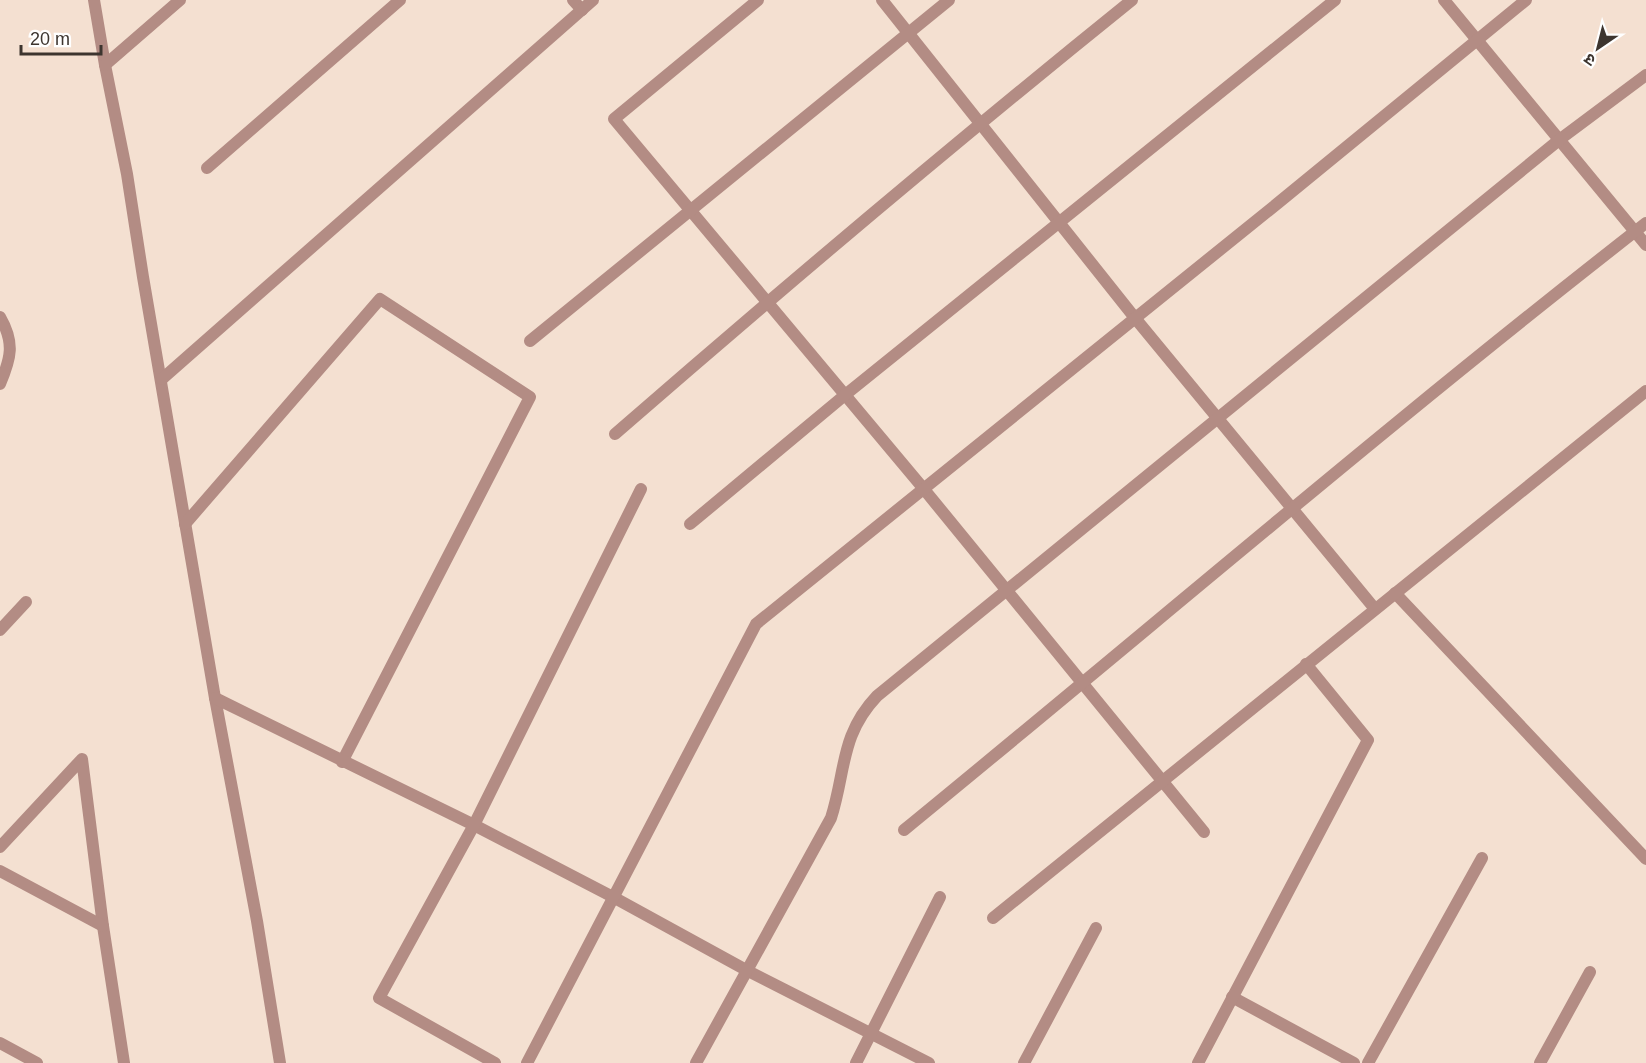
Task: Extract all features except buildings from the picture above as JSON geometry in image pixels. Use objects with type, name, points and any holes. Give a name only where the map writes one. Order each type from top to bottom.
[{"type":"street","points":[[94,0],[127,174],[185,524],[257,921],[280,1063]]},
{"type":"street","points":[[105,65],[180,0]]},
{"type":"street","points":[[207,168],[400,0]]},
{"type":"street","points":[[573,0],[582,10]]},
{"type":"street","points":[[162,379],[593,0]]},
{"type":"street","points":[[758,0],[614,119],[923,488],[1204,832]]},
{"type":"street","points":[[882,0],[1135,318],[1376,609]]},
{"type":"street","points":[[530,341],[949,0]]},
{"type":"street","points":[[615,434],[980,122],[1132,0]]},
{"type":"street","points":[[690,524],[845,395],[1335,0]]},
{"type":"street","points":[[1444,0],[1646,244]]},
{"type":"street","points":[[527,1063],[756,624],[1526,0]]},
{"type":"street","points":[[696,1063],[831,818],[845,751],[857,721],[877,696],[1559,140],[1646,75]]},
{"type":"street","points":[[904,830],[1083,684],[1291,509],[1646,223]]},
{"type":"street","points":[[185,524],[380,299],[530,397],[342,762]]},
{"type":"street","points":[[0,317],[10,339],[10,350],[8,365],[0,384]]},
{"type":"street","points":[[993,918],[1646,391]]},
{"type":"street","points":[[495,1063],[379,998],[474,825],[641,489]]},
{"type":"street","points":[[1395,593],[1646,859]]},
{"type":"street","points":[[0,630],[26,602]]},
{"type":"street","points":[[1198,1063],[1368,740],[1306,664]]},
{"type":"street","points":[[215,698],[474,825],[929,1063]]},
{"type":"street","points":[[0,847],[82,759],[103,926],[124,1063]]},
{"type":"street","points":[[1368,1063],[1482,858]]},
{"type":"street","points":[[0,871],[103,926]]},
{"type":"street","points":[[856,1063],[940,897]]},
{"type":"street","points":[[1024,1063],[1096,928]]},
{"type":"street","points":[[1540,1063],[1590,972]]},
{"type":"street","points":[[1232,997],[1354,1063]]},
{"type":"street","points":[[0,1044],[37,1063]]}]
